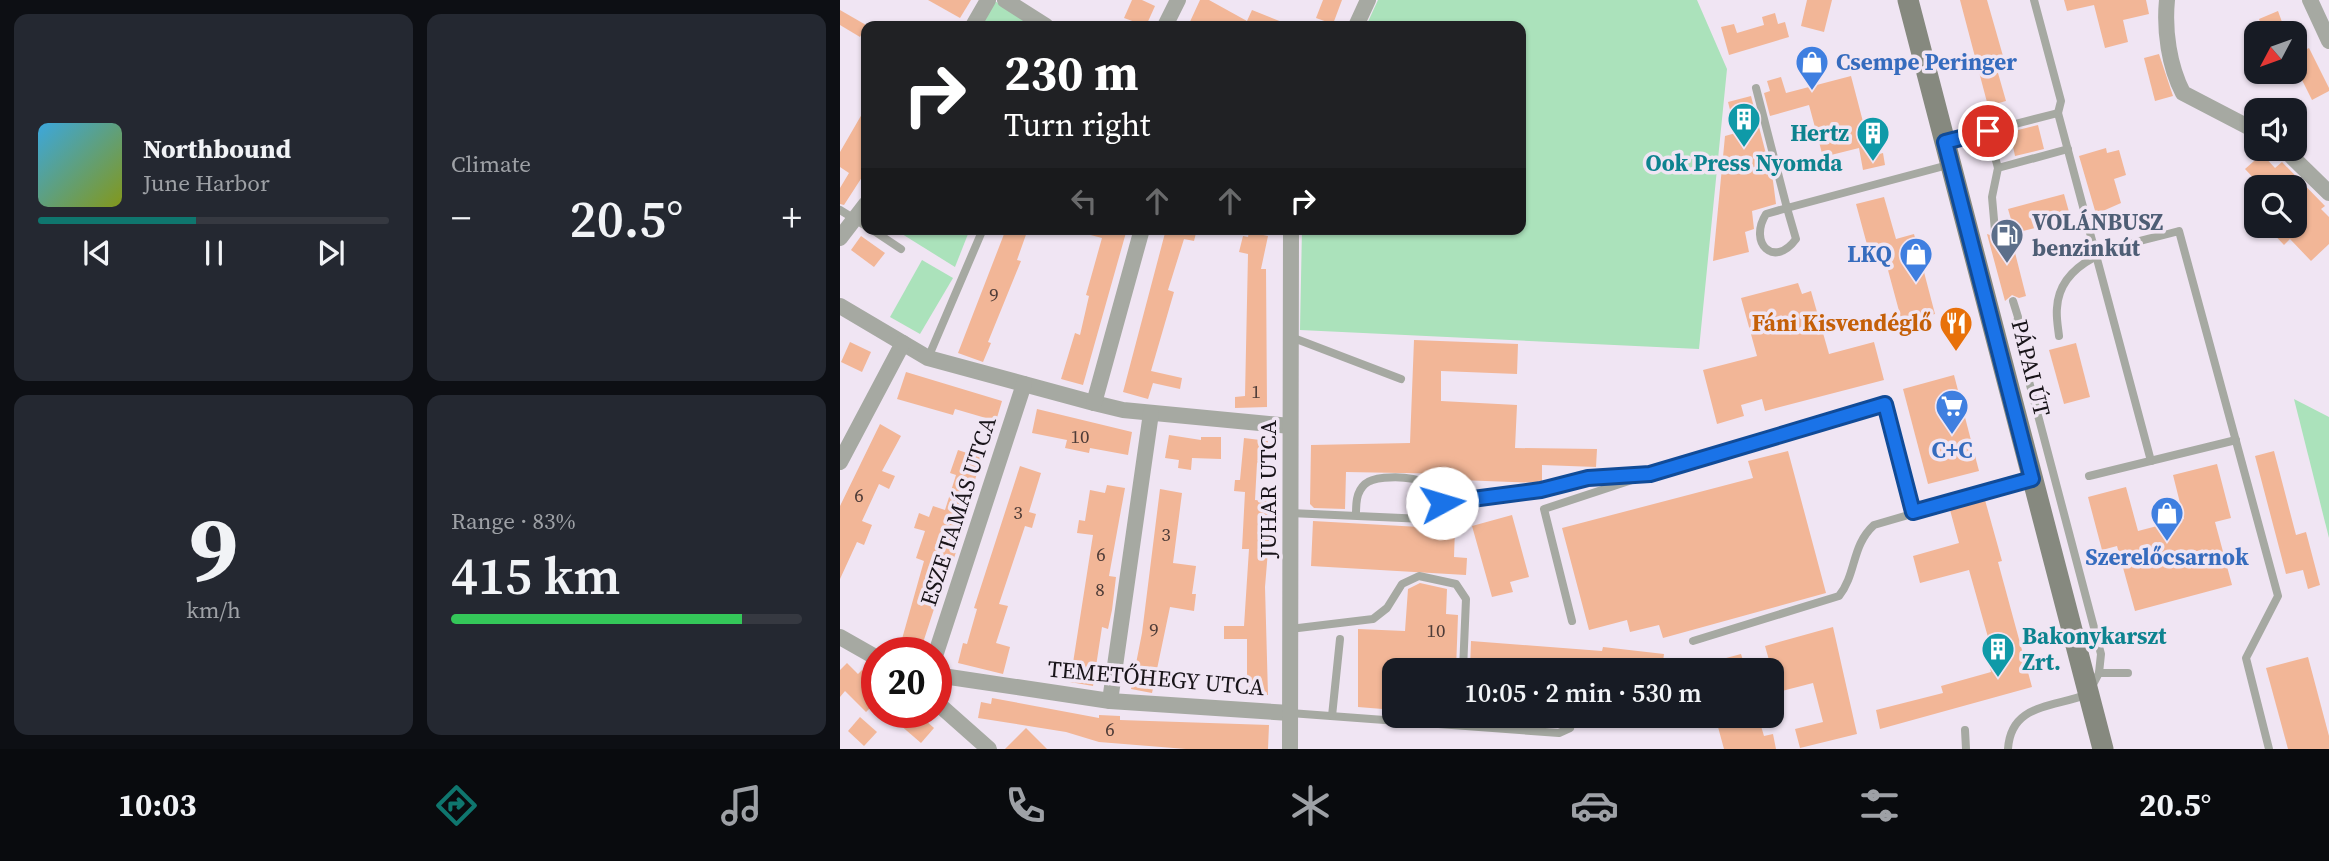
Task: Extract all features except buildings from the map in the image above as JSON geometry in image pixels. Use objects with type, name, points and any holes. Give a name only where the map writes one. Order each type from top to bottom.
[{"type":"main road","name":"PÁPAI ÚT","points":[[1908,0],[2103,749]]},
{"type":"street","points":[[976,21],[988,0]]},
{"type":"street","points":[[1004,0],[1038,21]]},
{"type":"street","points":[[1168,21],[1178,0]]},
{"type":"street","points":[[1358,21],[1368,0]]},
{"type":"street","points":[[2167,0],[2166,28],[2174,69],[2183,93],[2244,125]]},
{"type":"street","points":[[2310,0],[2329,41]]},
{"type":"street","points":[[2296,161],[2329,193]]},
{"type":"street","points":[[840,238],[861,222]]},
{"type":"street","points":[[1094,403],[1140,235]]},
{"type":"street","name":"JUHAR UTCA","points":[[1290,749],[1291,235]]},
{"type":"street","points":[[840,306],[928,358],[1094,403],[1150,413],[1290,426]]},
{"type":"street","points":[[840,462],[903,343]]},
{"type":"street","name":"ESZE TAMÁS UTCA","points":[[941,637],[1024,384]]},
{"type":"street","points":[[1110,701],[1150,413]]},
{"type":"street","points":[[840,636],[861,648]]},
{"type":"street","name":"TEMETŐHEGY UTCA","points":[[952,676],[1110,701],[1290,713]]},
{"type":"street","points":[[952,716],[989,749]]},
{"type":"lane","points":[[2034,0],[2061,102],[2058,113],[2151,461]]},
{"type":"lane","points":[[1756,88],[1787,208],[1796,239],[1788,249],[1778,253],[1768,251],[1759,240],[1758,226],[1766,214],[1787,208],[1951,165]]},
{"type":"lane","points":[[1945,142],[2058,113]]},
{"type":"lane","points":[[1988,131],[1998,168],[1992,197],[1996,231]]},
{"type":"lane","points":[[1998,168],[2068,149]]},
{"type":"lane","points":[[840,210],[861,222]]},
{"type":"lane","points":[[2059,336],[2057,306],[2065,282],[2096,256],[2179,231],[2278,596],[2246,659],[2269,749]]},
{"type":"lane","points":[[880,235],[901,249]]},
{"type":"lane","points":[[928,358],[980,235]]},
{"type":"lane","points":[[2008,749],[2013,724],[2021,715],[2088,694],[2099,673],[2101,653],[2016,332],[2018,317],[2013,301]]},
{"type":"lane","points":[[1291,337],[1401,379]]},
{"type":"lane","points":[[1572,621],[1544,509],[1650,474],[1885,404],[1913,512]]},
{"type":"lane","points":[[2089,475],[2235,440]]},
{"type":"lane","points":[[1442,503],[1541,490],[1588,478],[1650,474]]},
{"type":"lane","points":[[1693,641],[1839,596],[1851,582],[1854,554],[1862,536],[1874,525],[2032,479]]},
{"type":"lane","points":[[1290,513],[1430,518],[1439,512],[1442,503],[1433,485],[1422,480],[1373,480],[1364,485],[1358,495],[1356,515]]},
{"type":"lane","points":[[1290,629],[1373,619],[1387,608],[1402,584],[1411,578],[1447,580],[1461,589],[1466,599],[1464,658]]},
{"type":"lane","points":[[1332,716],[1339,639]]},
{"type":"lane","points":[[2099,673],[2128,673]]},
{"type":"lane","points":[[1290,713],[1382,720]]},
{"type":"lane","points":[[1492,728],[1559,733],[1570,728]]},
{"type":"lane","points":[[1965,730],[1966,749]]},
{"type":"green space","points":[[993,0],[1028,21],[981,21]]},
{"type":"green space","points":[[1378,0],[1697,0],[1727,69],[1699,349],[1300,330],[1302,235],[1526,235],[1526,21],[1368,21]]},
{"type":"green space","points":[[904,235],[968,235],[955,267]]},
{"type":"green space","points":[[922,260],[953,278],[920,334],[890,317]]},
{"type":"green space","points":[[2294,399],[2329,417],[2329,538]]},
{"type":"place","name":"Csempe Peringer","points":[[1812,92]]},
{"type":"place","name":"Ook Press Nyomda","points":[[1744,149]]},
{"type":"place","name":"Hertz","points":[[1873,163]]},
{"type":"place","name":"VOLÁNBUSZ benzinkút","points":[[2007,265]]},
{"type":"place","name":"LKQ","points":[[1916,284]]},
{"type":"place","name":"Fáni Kisvendéglő","points":[[1956,353]]},
{"type":"place","name":"C+C","points":[[1952,436]]},
{"type":"place","name":"Szerelőcsarnok","points":[[2167,543]]},
{"type":"place","name":"Bakonykarszt Zrt.","points":[[1998,679]]},
{"type":"route","points":[[1442,503],[1541,490],[1588,478],[1650,474],[1885,404],[1913,512],[2032,479],[1945,142],[1988,131]]}]
